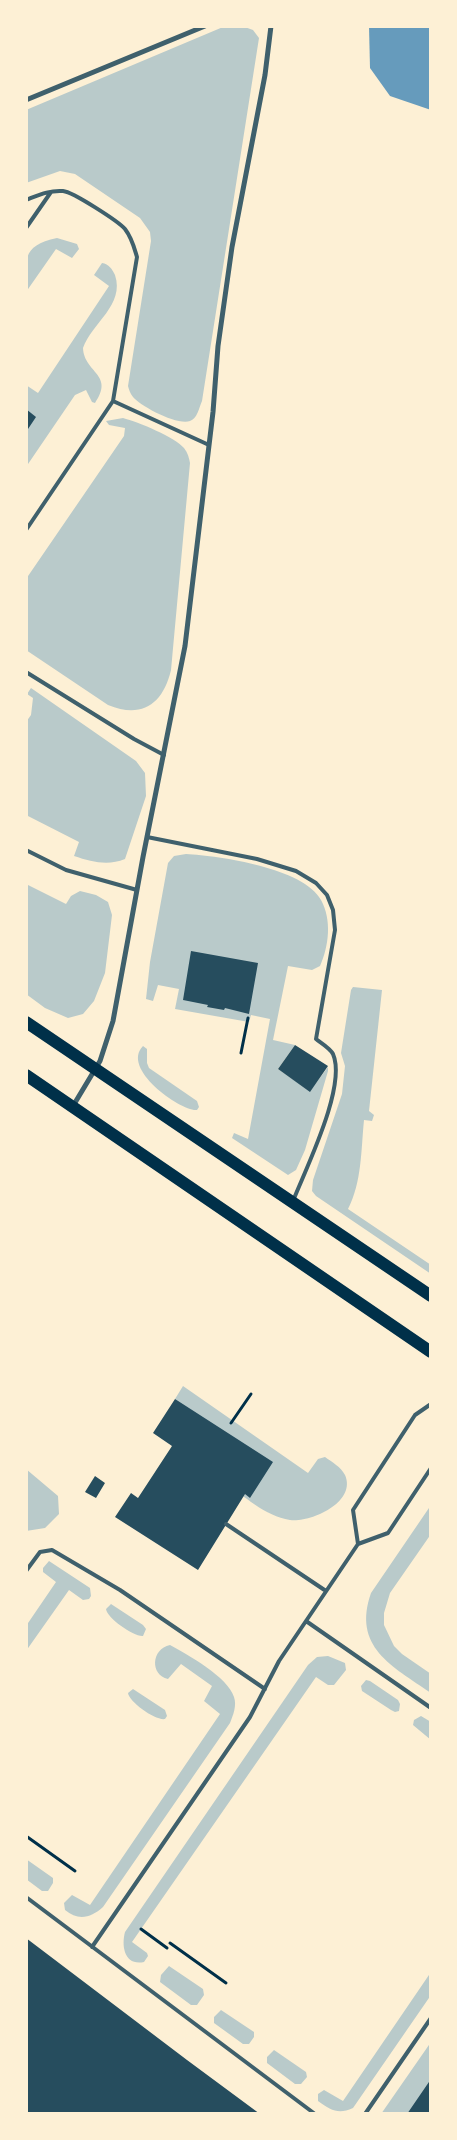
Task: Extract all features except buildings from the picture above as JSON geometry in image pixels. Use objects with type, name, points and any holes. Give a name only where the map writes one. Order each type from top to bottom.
[{"type":"main road","points":[[26,1022],[431,1296]]},
{"type":"main road","points":[[26,1075],[431,1352]]},
{"type":"street","points":[[26,100],[205,26]]},
{"type":"street","points":[[73,1106],[96,1069],[113,1021],[185,646],[209,445],[218,346],[232,247],[265,75],[271,26]]},
{"type":"lane","points":[[26,200],[46,192],[65,191],[86,201],[123,227],[132,239],[137,257],[113,401],[26,530]]},
{"type":"lane","points":[[26,228],[51,192]]},
{"type":"lane","points":[[113,401],[209,445]]},
{"type":"lane","points":[[26,672],[134,739],[164,755]]},
{"type":"lane","points":[[147,837],[257,859],[296,871],[316,883],[327,895],[333,910],[335,930],[316,1039],[332,1052],[336,1064],[335,1084],[324,1122],[292,1203]]},
{"type":"lane","points":[[26,850],[66,870],[137,890]]},
{"type":"lane","points":[[358,1544],[353,1510],[415,1415],[431,1404]]},
{"type":"lane","points":[[92,1947],[250,1717],[279,1661],[358,1544],[388,1533],[431,1468]]},
{"type":"lane","points":[[226,1524],[326,1592]]},
{"type":"lane","points":[[26,1571],[40,1552],[52,1550],[120,1590],[265,1688]]},
{"type":"lane","points":[[306,1621],[431,1708]]},
{"type":"lane","points":[[26,1897],[315,2114]]},
{"type":"lane","points":[[365,2114],[431,2018]]},
{"type":"path","points":[[241,1052],[248,1018]]},
{"type":"path","points":[[231,1423],[251,1394]]},
{"type":"path","points":[[26,1836],[75,1870]]},
{"type":"path","points":[[141,1929],[167,1948]]},
{"type":"path","points":[[170,1943],[226,1982]]},
{"type":"shaded area","points":[[242,26],[253,30],[259,38],[202,401],[198,413],[192,420],[177,421],[137,401],[128,386],[151,241],[150,232],[140,218],[75,174],[60,171],[26,183],[26,110],[223,27]]},
{"type":"shaded area","points":[[57,238],[77,244],[79,249],[72,258],[56,249],[26,292],[26,263],[31,250],[45,241]]},
{"type":"shaded area","points":[[102,263],[107,264],[115,275],[117,286],[115,296],[112,305],[93,330],[83,348],[88,363],[100,379],[102,386],[100,393],[95,403],[92,402],[86,390],[75,395],[26,467],[26,385],[38,393],[109,286],[94,275]]},
{"type":"shaded area","points":[[123,418],[147,426],[173,439],[185,450],[190,463],[171,670],[163,692],[157,700],[149,706],[131,710],[108,705],[26,650],[26,579],[124,436],[125,428],[109,425],[106,421]]},
{"type":"shaded area","points":[[31,688],[136,761],[145,773],[146,796],[125,859],[100,862],[74,856],[79,842],[26,815],[26,722],[31,715],[33,698],[27,694]]},
{"type":"shaded area","points":[[186,854],[239,861],[280,872],[312,889],[321,900],[327,916],[326,950],[320,966],[312,970],[288,966],[273,1040],[295,1045],[278,1069],[310,1091],[328,1067],[305,1150],[296,1170],[288,1175],[232,1138],[234,1133],[248,1139],[270,1019],[251,1015],[249,1022],[175,1009],[179,989],[158,985],[153,1001],[146,999],[150,962],[168,863],[174,856]]},
{"type":"shaded area","points":[[26,884],[66,904],[71,896],[80,891],[96,895],[108,902],[112,915],[105,973],[94,1001],[83,1014],[68,1018],[45,1008],[26,994]]},
{"type":"shaded area","points":[[353,987],[382,990],[369,1111],[374,1115],[372,1121],[364,1120],[358,1177],[353,1199],[348,1209],[431,1265],[431,1274],[316,1196],[312,1191],[313,1180],[342,1094],[345,1066],[341,1053]]},
{"type":"shaded area","points":[[143,1046],[147,1049],[149,1068],[197,1101],[199,1107],[197,1110],[189,1109],[167,1097],[146,1077],[140,1066],[138,1055]]},
{"type":"shaded area","points":[[183,1386],[308,1473],[318,1459],[325,1457],[339,1467],[345,1475],[347,1485],[344,1494],[330,1509],[299,1520],[281,1518],[255,1505],[191,1458],[175,1399]]},
{"type":"shaded area","points":[[26,1469],[58,1496],[59,1514],[45,1528],[26,1531]]},
{"type":"shaded area","points":[[431,1505],[431,1534],[390,1593],[384,1613],[384,1625],[394,1646],[402,1654],[431,1674],[431,1693],[390,1664],[379,1653],[371,1641],[367,1628],[367,1612],[371,1593]]},
{"type":"shaded area","points":[[49,1561],[90,1588],[91,1596],[89,1599],[83,1600],[69,1590],[26,1651],[26,1626],[56,1582],[43,1572],[43,1568]]},
{"type":"shaded area","points":[[111,1604],[143,1625],[146,1629],[143,1636],[128,1630],[111,1617],[106,1609]]},
{"type":"shaded area","points":[[170,1645],[207,1667],[230,1689],[235,1700],[235,1707],[230,1723],[103,1907],[89,1916],[75,1916],[65,1910],[64,1903],[72,1895],[90,1905],[220,1714],[204,1701],[212,1686],[181,1664],[168,1679],[158,1673],[155,1662],[156,1656],[164,1647]]},
{"type":"shaded area","points":[[328,1656],[345,1663],[346,1670],[334,1685],[328,1685],[316,1677],[132,1942],[147,1953],[148,1956],[144,1962],[132,1961],[124,1949],[125,1932],[308,1665],[317,1657]]},
{"type":"shaded area","points":[[366,1680],[398,1700],[400,1704],[399,1711],[391,1710],[362,1691],[361,1686]]},
{"type":"shaded area","points":[[133,1689],[165,1710],[167,1716],[165,1719],[156,1717],[138,1706],[128,1693]]},
{"type":"shaded area","points":[[421,1716],[431,1722],[431,1740],[413,1725],[414,1720]]},
{"type":"shaded area","points":[[26,1859],[53,1878],[53,1883],[48,1891],[42,1891],[26,1879]]},
{"type":"shaded area","points":[[169,1966],[203,1989],[204,1995],[197,2005],[191,2005],[160,1982],[161,1975]]},
{"type":"shaded area","points":[[431,1972],[431,1995],[353,2108],[339,2111],[327,2107],[318,2101],[318,2094],[324,2090],[343,2101]]},
{"type":"shaded area","points":[[221,2010],[254,2032],[254,2037],[249,2044],[243,2044],[214,2023],[214,2017]]},
{"type":"shaded area","points":[[431,2042],[431,2114],[381,2114]]},
{"type":"shaded area","points":[[274,2050],[306,2072],[307,2077],[301,2084],[295,2084],[267,2063],[267,2057]]},
{"type":"water","points":[[369,26],[431,26],[431,110],[390,96],[370,68]]}]
